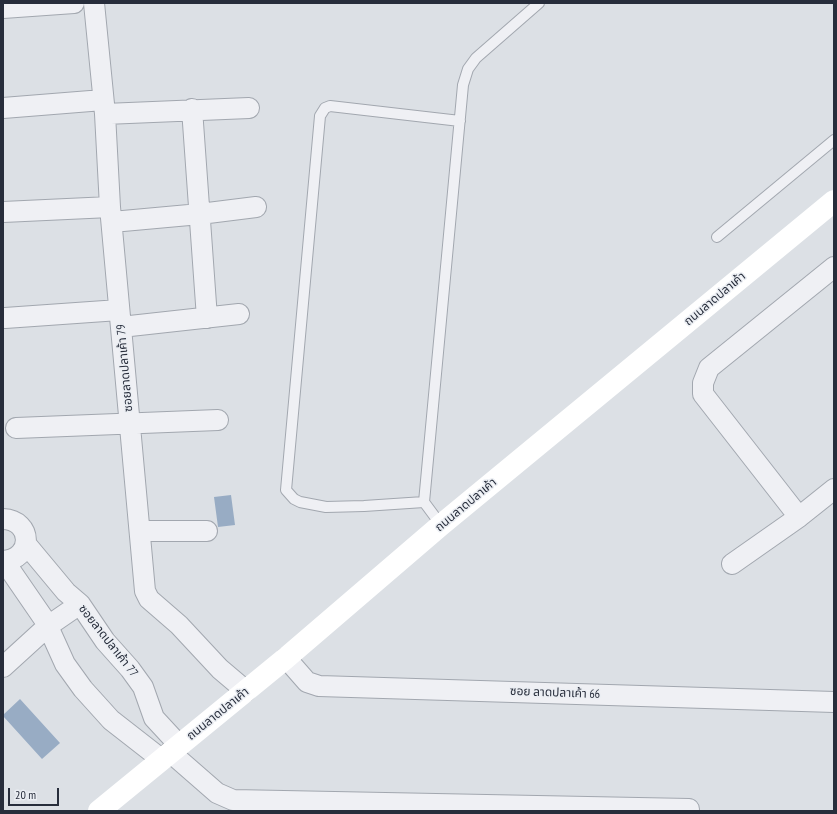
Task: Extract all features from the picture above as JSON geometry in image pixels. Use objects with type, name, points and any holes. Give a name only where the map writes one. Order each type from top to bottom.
[{"type":"main road","name":"ถนนลาดปลาเค้า","points":[[99,811],[286,658],[441,525],[834,201]]},
{"type":"street","points":[[3,8],[74,3]]},
{"type":"street","name":"ซอยลาดปลาเค้า 79","points":[[94,3],[104,107],[120,319],[145,591],[149,599],[179,625],[220,669],[246,691]]},
{"type":"street","points":[[3,108],[249,108]]},
{"type":"street","points":[[192,109],[207,318]]},
{"type":"street","points":[[3,212],[200,214],[256,207]]},
{"type":"street","points":[[799,517],[703,394],[702,383],[709,368],[833,268]]},
{"type":"street","points":[[5,318],[207,318],[238,314]]},
{"type":"street","points":[[16,428],[218,420]]},
{"type":"street","points":[[732,564],[799,517],[834,489]]},
{"type":"street","points":[[3,515],[17,523],[22,528],[26,537],[24,550],[19,556],[13,560],[3,561],[48,626],[65,664],[83,688],[111,720],[170,752],[217,793],[233,800],[689,809]]},
{"type":"street","points":[[140,530],[207,531]]},
{"type":"street","name":"ซอยลาดปลาเค้า 77","points":[[26,544],[66,592],[80,604],[105,641],[130,669],[143,687],[154,718],[170,752]]},
{"type":"street","points":[[3,667],[48,626],[80,604]]},
{"type":"street","name":"ซอย ลาดปลาเค้า 66","points":[[286,658],[307,682],[319,686],[834,702]]},
{"type":"lane","points":[[441,525],[424,502],[463,85],[468,69],[476,58],[539,3]]},
{"type":"lane","points":[[424,502],[364,506],[326,506],[300,502],[294,499],[286,490],[320,116],[325,108],[330,106],[460,121]]},
{"type":"lane","points":[[717,237],[834,140]]},
{"type":"water","points":[[231,495],[235,525],[218,527],[214,497]]},
{"type":"water","points":[[20,699],[60,743],[42,759],[3,716]]}]
